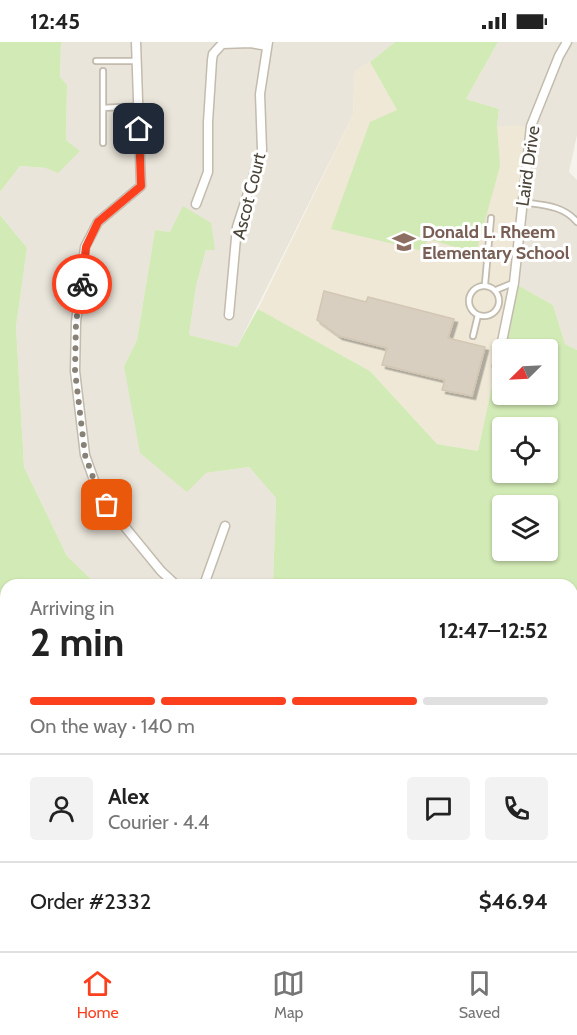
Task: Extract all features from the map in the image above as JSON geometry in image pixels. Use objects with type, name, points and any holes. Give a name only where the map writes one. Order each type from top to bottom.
[{"type":"street","points":[[136,42],[141,186],[98,222],[86,247],[76,322],[75,371],[85,455],[95,483],[107,505],[154,564],[170,579]]},
{"type":"street","name":"Laird Drive","points":[[503,339],[514,283],[531,126],[555,65],[567,42]]},
{"type":"street","points":[[196,204],[208,172],[208,122],[213,54],[222,44],[267,44]]},
{"type":"street","name":"Ascot Court","points":[[229,315],[237,227],[262,150],[260,94],[267,44]]},
{"type":"street","points":[[206,579],[225,526]]},
{"type":"lane","points":[[96,61],[136,61]]},
{"type":"lane","points":[[103,71],[103,143]]},
{"type":"lane","points":[[103,108],[138,106]]},
{"type":"lane","points":[[522,202],[555,207],[572,215],[577,222]]},
{"type":"lane","points":[[485,284],[491,218]]},
{"type":"lane","points":[[496,290],[514,283]]},
{"type":"lane","points":[[485,284],[496,290],[498,299],[496,311],[485,317],[469,308],[470,294],[476,287],[485,284]]},
{"type":"lane","points":[[473,336],[478,315]]},
{"type":"shaded area","points":[[61,42],[395,42],[355,71],[353,115],[237,347],[189,335],[196,286],[206,250],[215,249],[170,232],[155,230],[137,340],[124,366],[206,473],[249,467],[276,498],[273,579],[91,579],[67,556],[24,467],[16,327],[27,248],[0,215],[0,192],[20,166],[46,168],[80,151],[66,140],[67,86],[60,77]]},
{"type":"shaded area","points":[[498,42],[577,42],[577,135],[569,172],[577,180],[577,350],[565,344],[553,305],[514,283],[531,127],[497,126],[499,109],[466,99]]},
{"type":"shaded area","name":"Donald L. Rheem Elementary School","points":[[370,62],[397,110],[497,126],[531,126],[514,283],[502,339],[492,339],[492,386],[478,451],[437,444],[370,371],[258,309],[353,115],[355,71]]},
{"type":"green space","points":[[0,42],[61,42],[60,77],[67,85],[66,140],[80,151],[58,173],[46,168],[20,166],[0,192]]},
{"type":"green space","points":[[395,42],[498,42],[466,99],[499,109],[497,126],[500,166],[476,253],[428,239],[423,251],[331,229],[370,122],[397,110],[370,62]]},
{"type":"green space","points":[[183,206],[211,223],[215,250],[206,250],[196,286],[189,335],[237,347],[258,309],[370,371],[437,444],[478,451],[492,386],[492,405],[558,405],[558,339],[502,339],[514,283],[553,305],[565,344],[577,350],[577,579],[273,579],[276,498],[249,467],[206,473],[187,492],[140,453],[124,366],[137,340],[155,230],[170,232]]},
{"type":"green space","points":[[0,215],[27,248],[16,327],[24,467],[67,556],[91,579],[0,579]]},
{"type":"building","points":[[324,291],[366,302],[368,297],[454,319],[448,338],[485,347],[472,396],[442,390],[445,380],[382,365],[387,348],[339,336],[317,320]]},
{"type":"way so far","points":[[82,284],[76,322],[75,371],[85,455],[95,483],[107,505]]},
{"type":"place","name":"Donald L. Rheem Elementary School","points":[[404,242]]},
{"type":"route","points":[[82,284],[86,247],[98,222],[141,186],[139,129]]}]
